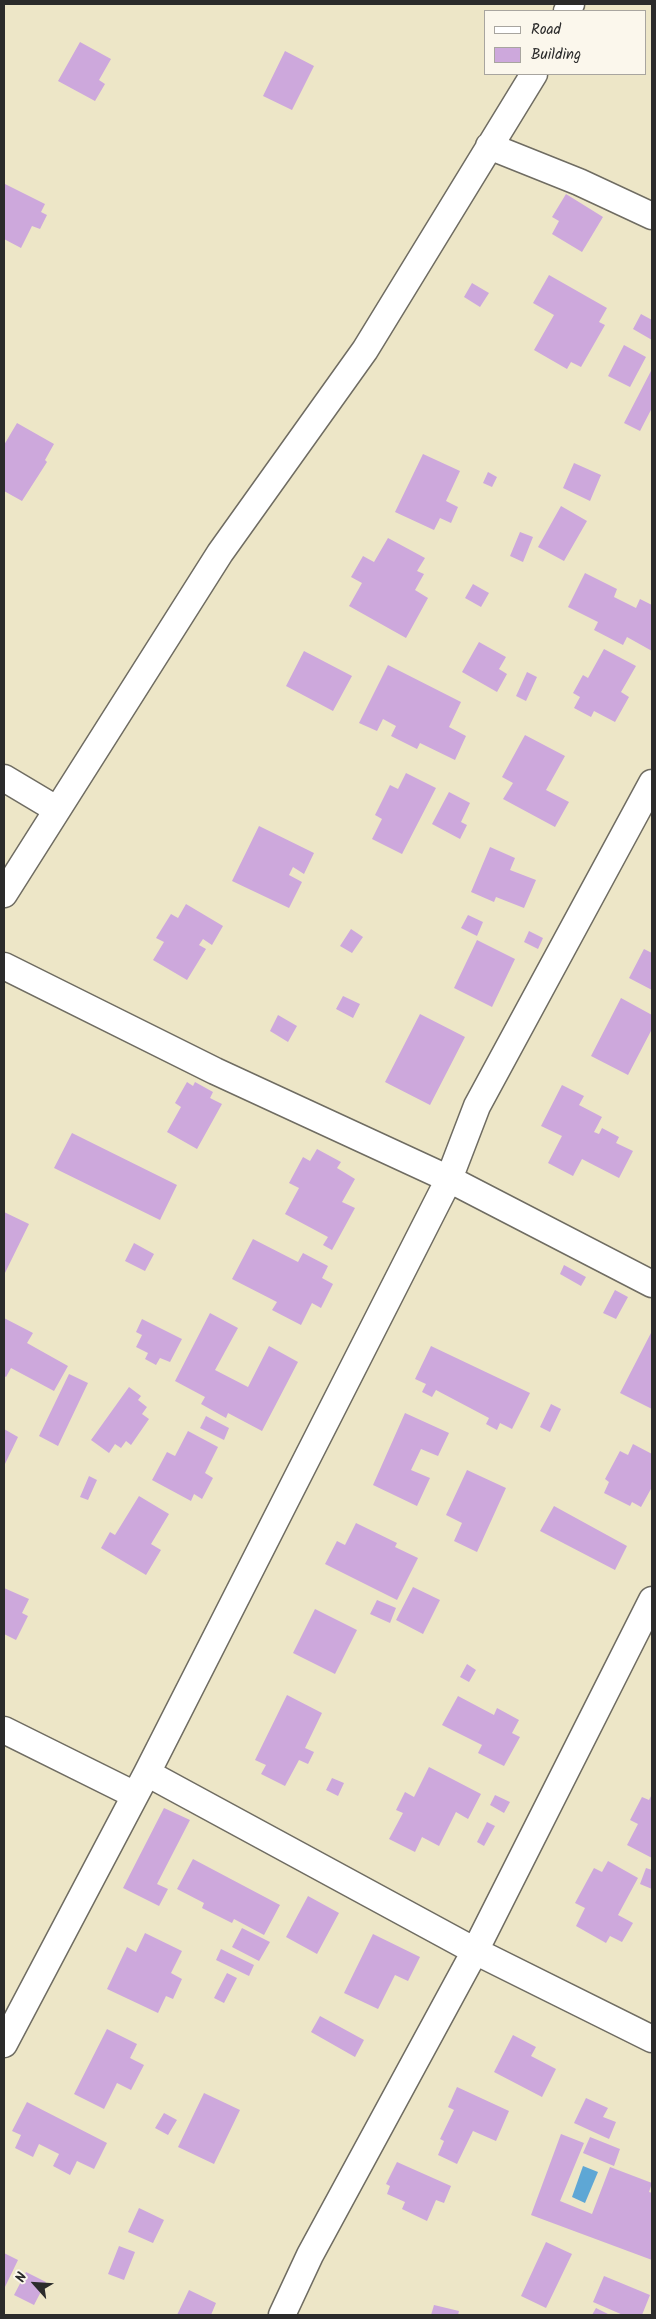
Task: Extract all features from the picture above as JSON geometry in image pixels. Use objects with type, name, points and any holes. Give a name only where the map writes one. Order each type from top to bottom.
[{"type":"street","points":[[4,894],[56,809],[220,553],[365,350],[533,75]]},
{"type":"street","points":[[489,146],[579,182],[652,216]]},
{"type":"street","points":[[4,778],[56,809]]},
{"type":"street","points":[[4,2044],[147,1773],[449,1179],[461,1144],[481,1098],[652,783]]},
{"type":"street","points":[[4,966],[215,1071],[449,1179],[652,1284]]},
{"type":"street","points":[[282,2315],[310,2255],[475,1951],[652,1600]]},
{"type":"street","points":[[4,1730],[135,1795]]},
{"type":"street","points":[[147,1773],[475,1951],[652,2038]]},
{"type":"water","points":[[583,2166],[598,2172],[585,2203],[572,2197]]},
{"type":"building","points":[[80,42],[111,59],[99,80],[105,84],[95,101],[58,81]]},
{"type":"building","points":[[285,51],[314,66],[292,110],[263,96]]},
{"type":"building","points":[[5,184],[45,204],[41,212],[47,215],[40,229],[32,226],[21,248],[4,239]]},
{"type":"building","points":[[566,194],[603,217],[582,252],[552,234],[559,221],[552,217]]},
{"type":"building","points":[[549,275],[607,308],[599,322],[605,325],[581,367],[571,362],[567,369],[534,350],[554,315],[533,303]]},
{"type":"building","points":[[472,283],[489,293],[480,307],[464,297]]},
{"type":"building","points":[[641,314],[652,320],[652,340],[633,329]]},
{"type":"building","points":[[624,345],[646,357],[630,387],[608,376]]},
{"type":"building","points":[[652,369],[652,408],[640,431],[624,423]]},
{"type":"building","points":[[17,423],[54,444],[45,460],[47,462],[22,501],[4,491],[4,445]]},
{"type":"building","points":[[423,454],[460,471],[446,501],[458,507],[451,523],[440,518],[434,530],[395,512]]},
{"type":"building","points":[[574,463],[601,475],[590,501],[563,488]]},
{"type":"building","points":[[488,472],[497,477],[492,487],[483,483]]},
{"type":"building","points":[[561,506],[587,521],[564,561],[538,547]]},
{"type":"building","points":[[520,532],[533,537],[523,562],[510,556]]},
{"type":"building","points":[[388,538],[425,558],[417,571],[424,574],[415,590],[428,598],[406,638],[349,606],[362,583],[351,577],[363,556],[374,562]]},
{"type":"building","points":[[585,573],[617,589],[614,597],[636,608],[640,599],[652,605],[652,651],[627,637],[623,645],[594,630],[598,622],[568,607]]},
{"type":"building","points":[[473,584],[489,593],[481,607],[465,598]]},
{"type":"building","points":[[479,642],[506,657],[499,669],[507,674],[497,692],[462,672]]},
{"type":"building","points":[[604,649],[636,666],[621,692],[629,697],[615,722],[594,711],[591,717],[574,708],[580,697],[573,693],[583,675],[588,678]]},
{"type":"building","points":[[304,651],[352,676],[333,711],[286,686]]},
{"type":"building","points":[[388,665],[461,702],[449,727],[466,736],[455,760],[420,743],[417,749],[391,736],[396,726],[383,719],[377,731],[359,723]]},
{"type":"building","points":[[527,672],[537,677],[526,701],[516,696]]},
{"type":"building","points":[[525,735],[565,756],[546,790],[569,802],[555,827],[503,799],[513,783],[502,777]]},
{"type":"building","points":[[406,773],[436,788],[402,854],[372,839],[382,819],[375,815],[390,785],[398,789]]},
{"type":"building","points":[[449,792],[470,803],[461,822],[467,825],[460,839],[432,824]]},
{"type":"building","points":[[259,826],[314,853],[304,874],[293,867],[289,875],[302,882],[289,908],[232,881]]},
{"type":"building","points":[[490,847],[515,858],[510,870],[536,880],[524,908],[496,897],[494,902],[471,892]]},
{"type":"building","points":[[186,904],[223,926],[212,945],[203,939],[199,945],[206,949],[187,980],[153,960],[164,942],[156,938],[171,914],[178,918]]},
{"type":"building","points":[[468,915],[483,922],[477,936],[461,928]]},
{"type":"building","points":[[351,929],[363,937],[352,953],[340,946]]},
{"type":"building","points":[[529,931],[543,938],[538,949],[524,942]]},
{"type":"building","points":[[477,940],[515,959],[492,1007],[454,988]]},
{"type":"building","points":[[644,949],[652,953],[652,990],[629,978]]},
{"type":"building","points":[[343,996],[360,1004],[353,1018],[336,1009]]},
{"type":"building","points":[[621,998],[652,1015],[652,1029],[628,1075],[591,1056]]},
{"type":"building","points":[[420,1014],[465,1037],[430,1105],[385,1082]]},
{"type":"building","points":[[278,1015],[297,1026],[288,1042],[270,1031]]},
{"type":"building","points":[[187,1082],[193,1086],[195,1082],[213,1092],[210,1098],[222,1104],[197,1149],[167,1132],[181,1107],[175,1103]]},
{"type":"building","points":[[562,1085],[584,1096],[579,1105],[602,1117],[594,1132],[599,1134],[602,1128],[619,1137],[616,1143],[633,1151],[619,1178],[582,1159],[573,1176],[548,1163],[562,1136],[541,1126]]},
{"type":"building","points":[[72,1133],[177,1185],[160,1220],[54,1168]]},
{"type":"building","points":[[317,1149],[341,1162],[337,1168],[355,1179],[342,1202],[355,1208],[332,1250],[323,1245],[328,1237],[285,1214],[299,1188],[289,1183],[303,1157],[310,1161]]},
{"type":"building","points":[[4,1212],[29,1224],[4,1275]]},
{"type":"building","points":[[253,1239],[298,1262],[303,1253],[328,1266],[322,1278],[333,1284],[321,1308],[312,1303],[301,1325],[272,1310],[277,1302],[232,1279]]},
{"type":"building","points":[[134,1243],[154,1254],[145,1271],[125,1261]]},
{"type":"building","points":[[564,1265],[586,1277],[581,1286],[560,1274]]},
{"type":"building","points":[[615,1290],[628,1297],[616,1319],[603,1313]]},
{"type":"building","points":[[210,1313],[238,1328],[215,1370],[248,1387],[269,1346],[298,1362],[262,1431],[228,1413],[226,1418],[201,1404],[205,1397],[175,1381]]},
{"type":"building","points":[[4,1318],[33,1333],[27,1343],[68,1366],[54,1391],[11,1368],[6,1377],[4,1376]]},
{"type":"building","points":[[142,1319],[182,1339],[170,1362],[160,1358],[156,1365],[145,1359],[148,1353],[136,1347],[142,1335],[136,1332]]},
{"type":"building","points":[[652,1331],[652,1409],[620,1393]]},
{"type":"building","points":[[431,1346],[530,1393],[512,1429],[500,1423],[497,1430],[486,1424],[489,1418],[436,1390],[432,1397],[422,1392],[426,1384],[415,1379]]},
{"type":"building","points":[[69,1374],[88,1383],[58,1446],[39,1436]]},
{"type":"building","points":[[129,1387],[141,1396],[138,1400],[147,1407],[142,1414],[149,1419],[131,1445],[126,1441],[121,1448],[115,1444],[109,1453],[91,1440]]},
{"type":"building","points":[[551,1404],[561,1409],[550,1432],[540,1427]]},
{"type":"building","points":[[405,1413],[449,1433],[438,1456],[421,1449],[411,1470],[430,1478],[417,1506],[373,1485]]},
{"type":"building","points":[[206,1416],[229,1428],[224,1440],[200,1428]]},
{"type":"building","points":[[4,1429],[18,1437],[4,1466]]},
{"type":"building","points":[[188,1431],[218,1447],[205,1473],[213,1478],[202,1499],[194,1494],[191,1501],[152,1480],[167,1452],[175,1456]]},
{"type":"building","points":[[633,1444],[652,1454],[652,1487],[641,1507],[632,1502],[630,1506],[604,1493],[609,1482],[605,1479],[620,1451],[628,1455]]},
{"type":"building","points":[[467,1470],[506,1488],[477,1552],[454,1541],[462,1523],[446,1515]]},
{"type":"building","points":[[89,1476],[97,1480],[88,1500],[80,1497]]},
{"type":"building","points":[[139,1496],[169,1514],[151,1544],[161,1550],[146,1575],[101,1548],[110,1532],[115,1535]]},
{"type":"building","points":[[554,1506],[627,1546],[615,1570],[540,1531]]},
{"type":"building","points":[[356,1523],[397,1543],[395,1547],[418,1558],[397,1600],[325,1564],[337,1541],[345,1545]]},
{"type":"building","points":[[413,1587],[440,1600],[423,1634],[396,1620]]},
{"type":"building","points":[[4,1588],[29,1599],[22,1613],[28,1616],[16,1640],[4,1634]]},
{"type":"building","points":[[377,1600],[396,1608],[390,1623],[370,1614]]},
{"type":"building","points":[[315,1609],[357,1630],[335,1674],[293,1653]]},
{"type":"building","points":[[467,1664],[476,1670],[469,1682],[460,1677]]},
{"type":"building","points":[[287,1695],[322,1713],[305,1748],[314,1752],[308,1764],[299,1760],[285,1786],[261,1774],[266,1765],[255,1760]]},
{"type":"building","points":[[458,1696],[494,1715],[497,1708],[519,1720],[512,1733],[520,1737],[504,1766],[478,1753],[482,1745],[442,1725]]},
{"type":"building","points":[[429,1767],[481,1794],[468,1819],[456,1812],[439,1846],[422,1837],[415,1852],[389,1839],[403,1813],[396,1810],[405,1792],[414,1797]]},
{"type":"building","points":[[332,1778],[344,1783],[338,1796],[326,1790]]},
{"type":"building","points":[[652,1794],[652,1858],[627,1845],[638,1824],[630,1820],[642,1797],[649,1800]]},
{"type":"building","points":[[495,1795],[510,1802],[504,1813],[490,1805]]},
{"type":"building","points":[[164,1808],[190,1820],[157,1884],[168,1889],[159,1906],[123,1888]]},
{"type":"building","points":[[487,1822],[495,1826],[484,1846],[477,1842]]},
{"type":"building","points":[[193,1859],[280,1905],[264,1935],[234,1919],[232,1923],[202,1908],[204,1903],[177,1889]]},
{"type":"building","points":[[608,1861],[638,1878],[618,1915],[633,1923],[622,1942],[610,1936],[606,1943],[576,1926],[585,1908],[575,1903],[594,1868],[602,1872]]},
{"type":"building","points":[[646,1868],[652,1870],[652,1889],[640,1884]]},
{"type":"building","points":[[308,1896],[339,1913],[317,1954],[286,1937]]},
{"type":"building","points":[[242,1928],[270,1942],[259,1961],[232,1947]]},
{"type":"building","points":[[145,1933],[182,1951],[171,1973],[182,1979],[173,1999],[166,1996],[158,2013],[107,1989],[127,1947],[136,1952]]},
{"type":"building","points":[[373,1934],[420,1957],[408,1981],[395,1975],[378,2009],[344,1993]]},
{"type":"building","points":[[221,1949],[254,1965],[249,1976],[216,1960]]},
{"type":"building","points":[[227,1973],[237,1978],[224,2003],[214,1998]]},
{"type":"building","points":[[320,2016],[364,2040],[355,2057],[311,2032]]},
{"type":"building","points":[[107,2029],[137,2044],[130,2058],[144,2065],[131,2090],[117,2083],[104,2109],[74,2094]]},
{"type":"building","points":[[513,2035],[536,2047],[531,2056],[556,2069],[542,2097],[494,2072]]},
{"type":"building","points":[[457,2087],[509,2111],[496,2141],[473,2131],[457,2164],[438,2155],[444,2141],[440,2139],[454,2110],[448,2107]]},
{"type":"building","points":[[204,2093],[240,2110],[214,2164],[178,2147]]},
{"type":"building","points":[[586,2098],[608,2108],[603,2117],[616,2122],[609,2139],[574,2123]]},
{"type":"building","points":[[27,2102],[107,2143],[94,2169],[77,2161],[70,2175],[53,2166],[59,2154],[39,2144],[33,2157],[15,2148],[21,2135],[12,2131]]},
{"type":"building","points":[[164,2113],[177,2120],[168,2135],[155,2128]]},
{"type":"building","points":[[561,2134],[584,2143],[560,2201],[592,2214],[610,2167],[652,2183],[649,2192],[652,2193],[652,2260],[531,2215]]},
{"type":"building","points":[[590,2137],[620,2149],[614,2166],[583,2153]]},
{"type":"building","points":[[397,2162],[451,2186],[444,2203],[436,2200],[427,2221],[402,2209],[405,2202],[387,2194],[390,2186],[386,2184]]},
{"type":"building","points":[[139,2208],[164,2220],[153,2243],[128,2232]]},
{"type":"building","points":[[546,2242],[572,2254],[546,2308],[521,2296]]},
{"type":"building","points":[[119,2246],[135,2252],[124,2280],[108,2274]]},
{"type":"building","points":[[4,2253],[18,2260],[4,2289]]},
{"type":"building","points":[[26,2272],[46,2282],[34,2305],[14,2295]]},
{"type":"building","points":[[604,2276],[650,2295],[642,2315],[623,2315],[593,2302]]},
{"type":"building","points":[[189,2290],[216,2303],[211,2315],[177,2315]]},
{"type":"building","points":[[434,2305],[459,2311],[458,2315],[431,2315]]},
{"type":"building","points":[[596,2308],[610,2315],[592,2315]]}]
